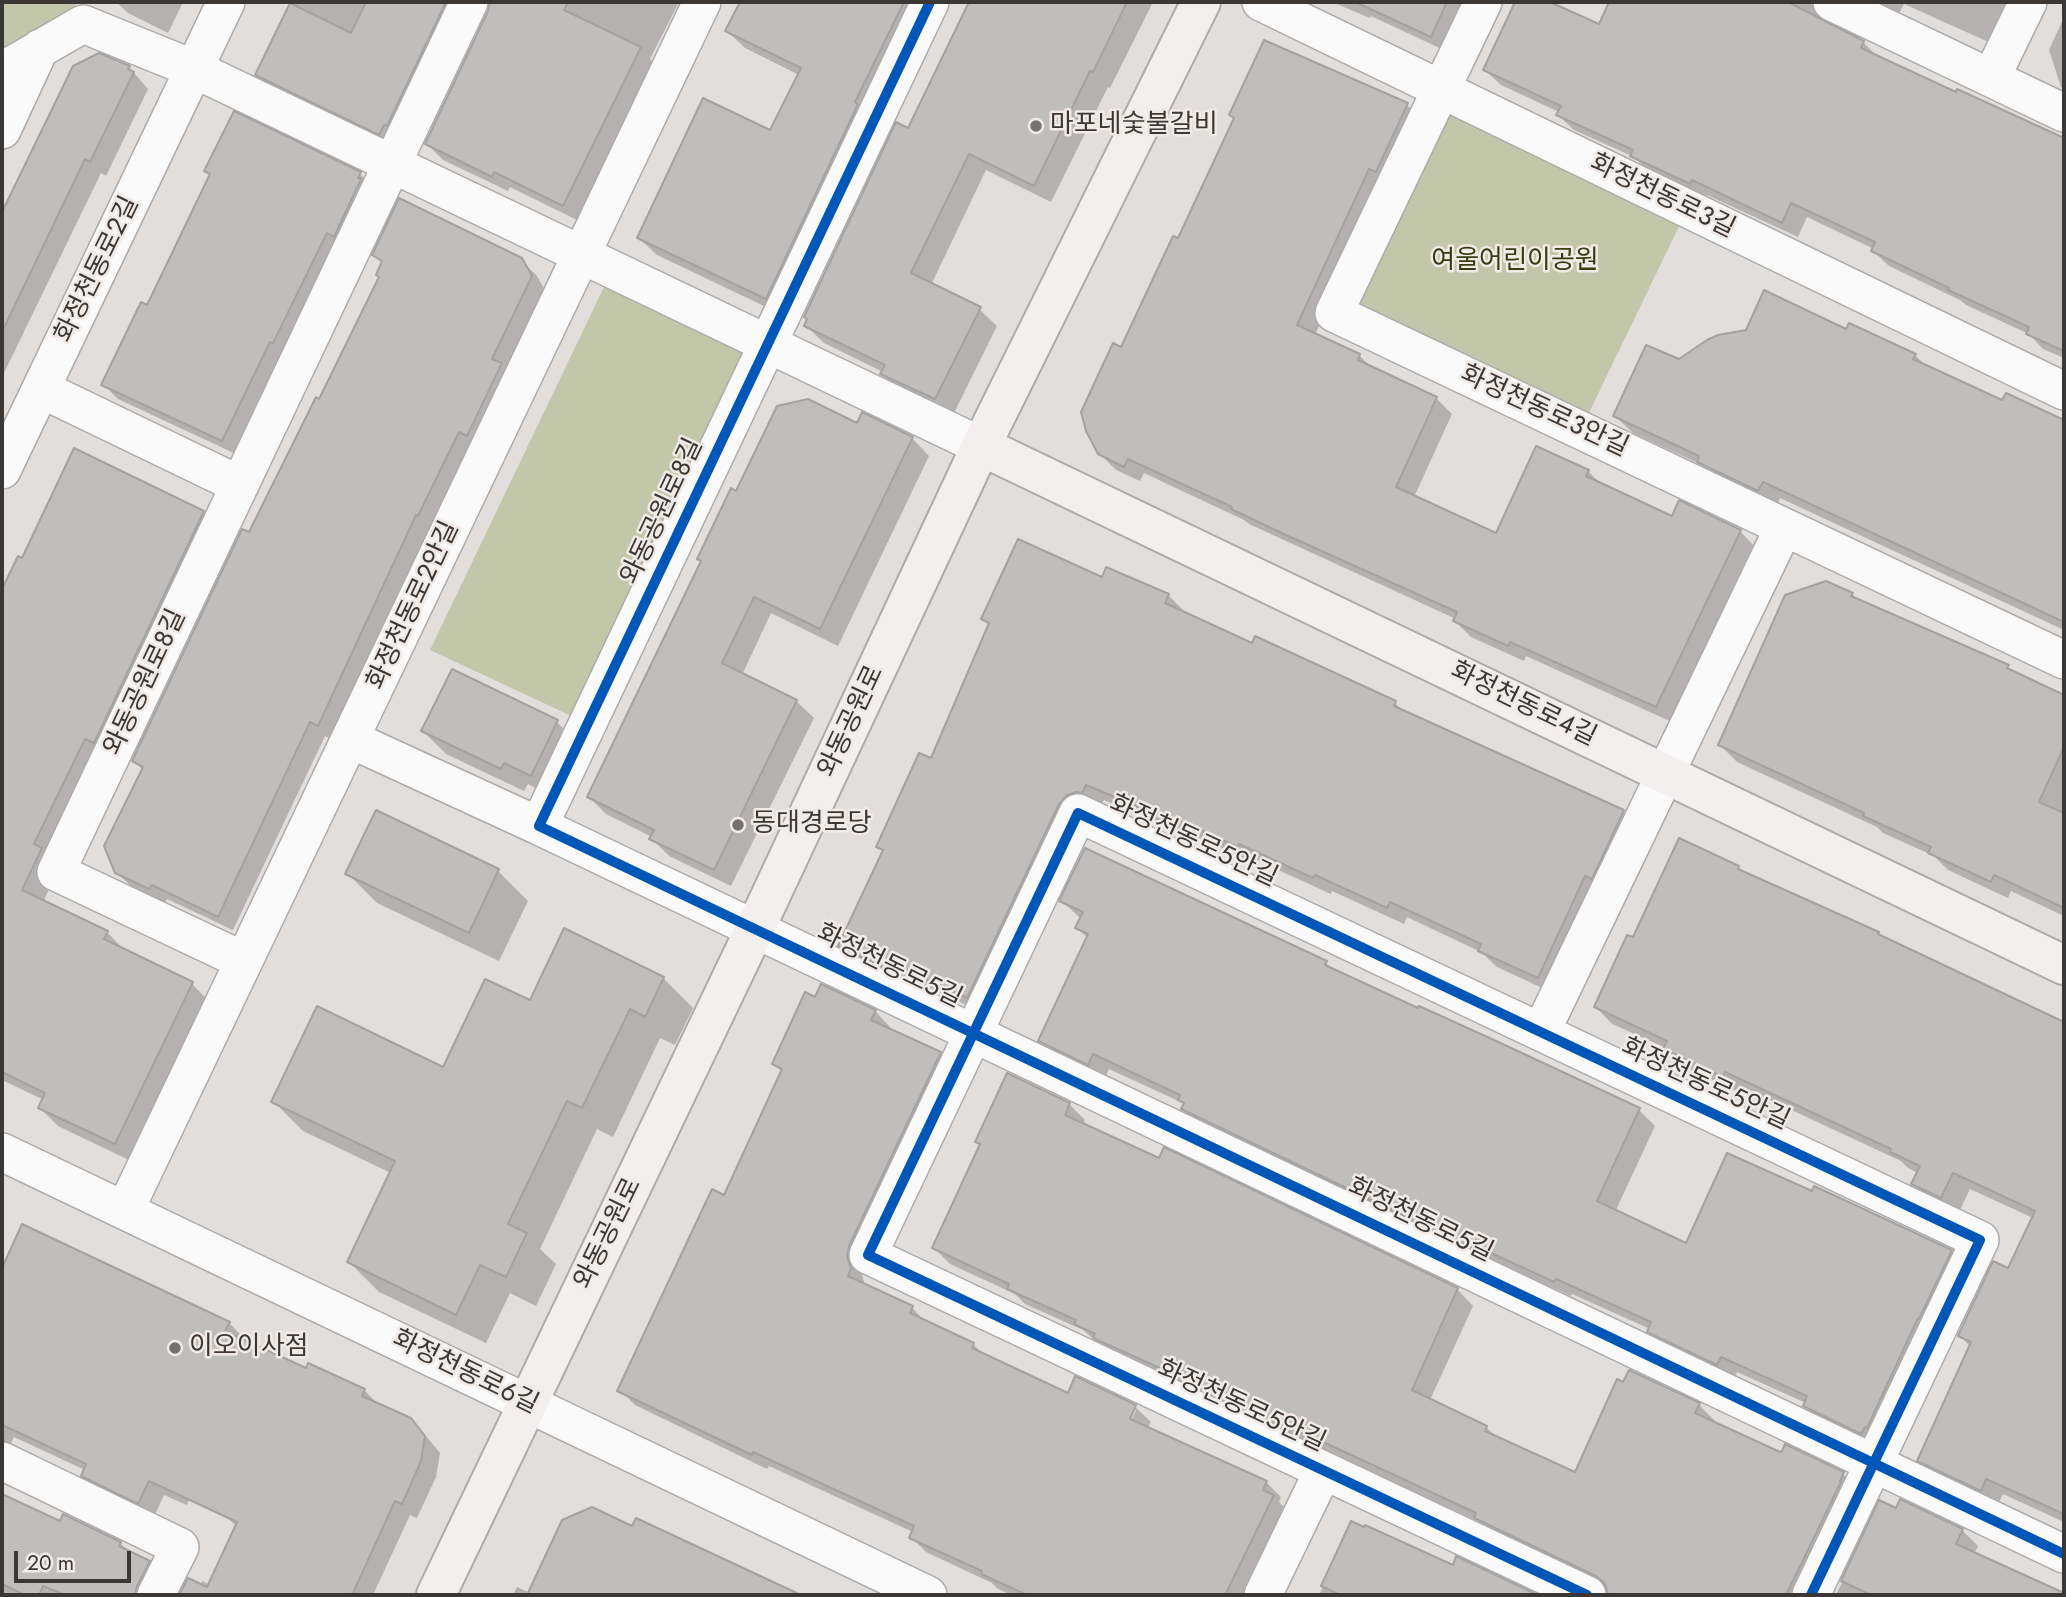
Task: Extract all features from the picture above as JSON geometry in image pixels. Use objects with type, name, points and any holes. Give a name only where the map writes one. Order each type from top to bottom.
[{"type":"street","name":"화정천동로2길","points":[[2,470],[226,2]]},
{"type":"street","name":"와동공원로8길","points":[[244,961],[56,872],[470,2]]},
{"type":"street","name":"화정천동로2안길","points":[[125,1210],[702,2]]},
{"type":"street","name":"와동공원로8길","points":[[539,826],[930,2]]},
{"type":"street","name":"와동공원로","points":[[436,1595],[755,929],[981,446],[1200,2]]},
{"type":"street","name":"화정천동로3길","points":[[1261,2],[2064,391]]},
{"type":"street","name":"화정천동로3안길","points":[[1483,2],[1334,313],[2064,660]]},
{"type":"street","points":[[1832,2],[2064,113]]},
{"type":"street","points":[[1991,78],[2028,2]]},
{"type":"street","points":[[2,71],[83,24],[194,69],[981,446]]},
{"type":"street","points":[[2,130],[40,48]]},
{"type":"street","points":[[41,389],[240,485]]},
{"type":"street","name":"화정천동로4길","points":[[981,446],[2064,965]]},
{"type":"street","points":[[1541,1032],[1784,527]]},
{"type":"street","points":[[350,739],[755,929]]},
{"type":"street","name":"화정천동로5안길","points":[[1587,1595],[868,1255],[1078,813],[1980,1240],[1811,1595]]},
{"type":"street","name":"화정천동로5길","points":[[755,929],[2064,1554]]},
{"type":"street","name":"화정천동로6길","points":[[5,1160],[125,1210],[928,1595]]},
{"type":"street","points":[[2,1461],[180,1547],[156,1595]]},
{"type":"street","points":[[1263,1595],[1323,1471]]},
{"type":"green space","points":[[2,2],[77,2],[72,13],[2,51]]},
{"type":"green space","name":"여울어린이공원","points":[[1447,102],[1684,216],[1584,423],[1347,309]]},
{"type":"green space","points":[[605,285],[755,354],[580,720],[430,650]]},
{"type":"building","points":[[366,2],[446,2],[387,126],[384,125],[379,135],[255,75],[290,3],[351,33]]},
{"type":"building","points":[[490,2],[568,2],[564,10],[641,47],[563,206],[494,172],[492,177],[425,144]]},
{"type":"building","points":[[740,2],[904,2],[855,102],[858,104],[766,299],[637,238],[703,98],[770,130],[801,68],[725,31]]},
{"type":"building","points":[[969,2],[1127,2],[1034,186],[969,154],[911,273],[981,307],[935,399],[880,374],[885,365],[804,326],[807,319],[804,317],[896,122],[908,128]]},
{"type":"building","points":[[1355,2],[1447,2],[1431,37]]},
{"type":"building","points":[[1515,2],[1550,2],[1599,24],[1609,2],[1788,2],[1864,41],[1861,48],[2064,138],[2064,351],[2026,334],[2029,327],[1871,251],[1875,242],[1791,203],[1782,223],[1692,180],[1690,184],[1630,156],[1633,150],[1556,115],[1561,106],[1483,70]]},
{"type":"building","points":[[1264,40],[1408,103],[1376,172],[1369,169],[1297,325],[1360,354],[1358,360],[1437,397],[1396,487],[1496,533],[1536,446],[1589,470],[1586,476],[1672,516],[1679,500],[1741,530],[1656,707],[1510,642],[1508,646],[1453,621],[1457,612],[1286,535],[1128,459],[1124,467],[1098,454],[1086,431],[1081,412],[1113,343],[1121,347],[1173,236],[1178,238],[1234,118],[1229,115]]},
{"type":"building","points":[[99,53],[130,66],[128,69],[134,72],[90,162],[85,159],[2,332],[2,212],[73,66]]},
{"type":"building","points":[[234,111],[361,172],[358,178],[361,179],[334,237],[327,233],[222,441],[101,385],[141,302],[147,305],[210,174],[204,171]]},
{"type":"building","points":[[399,198],[522,258],[532,276],[492,359],[502,363],[467,436],[459,432],[418,516],[416,515],[318,726],[310,722],[218,917],[152,885],[149,889],[115,873],[104,846],[143,767],[132,761],[242,529],[249,532],[379,277],[376,275],[382,261],[372,255]]},
{"type":"building","points":[[1764,290],[1846,329],[1849,323],[1916,354],[1913,359],[2002,400],[2006,393],[2064,420],[2064,622],[1763,482],[1758,491],[1697,462],[1699,456],[1613,416],[1646,345],[1679,359],[1718,335],[1746,330]]},
{"type":"building","points":[[808,399],[857,423],[862,412],[913,437],[820,629],[754,597],[722,663],[797,700],[714,870],[649,839],[654,830],[587,797],[701,561],[697,559],[731,488],[736,491],[777,406]]},
{"type":"building","points":[[74,448],[204,511],[94,743],[85,739],[34,844],[42,848],[22,890],[108,931],[104,939],[193,982],[115,1144],[38,1108],[45,1093],[2,1072],[2,589],[18,556],[22,558]]},
{"type":"building","points":[[1018,539],[1102,577],[1106,567],[1169,594],[1165,603],[1252,643],[1255,636],[1396,701],[1394,706],[1624,810],[1592,879],[1585,876],[1538,978],[1478,951],[1481,944],[1390,902],[1387,908],[1315,875],[1313,878],[1239,844],[1238,847],[1162,813],[1161,816],[1086,785],[1082,793],[1067,795],[1059,804],[967,998],[897,965],[893,972],[838,946],[883,850],[876,847],[919,753],[931,758],[989,623],[981,619]]},
{"type":"building","points":[[1826,581],[1853,593],[1851,596],[2009,665],[2007,668],[2064,695],[2064,747],[2039,802],[2064,813],[2064,908],[1994,875],[1991,882],[1928,853],[1931,847],[1718,745],[1785,595]]},
{"type":"building","points":[[452,669],[558,720],[531,776],[504,763],[501,769],[421,731]]},
{"type":"building","points":[[376,810],[499,869],[469,933],[345,874]]},
{"type":"building","points":[[1679,838],[1739,866],[1738,869],[1879,932],[1878,934],[2064,1022],[2064,1514],[1986,1479],[1981,1491],[1917,1461],[1971,1342],[1958,1336],[1993,1261],[2008,1268],[2035,1211],[1953,1173],[1941,1198],[1911,1184],[1920,1166],[1890,1152],[1891,1149],[1725,1072],[1723,1077],[1663,1049],[1667,1041],[1594,1007],[1627,935],[1633,937]]},
{"type":"building","points":[[1085,848],[1327,961],[1325,965],[1640,1108],[1597,1201],[1686,1243],[1727,1153],[1812,1191],[1814,1186],[1952,1250],[1867,1428],[1865,1427],[1861,1434],[1803,1406],[1807,1396],[1721,1357],[1717,1365],[1647,1332],[1651,1322],[1556,1279],[1554,1282],[1478,1247],[1476,1250],[1181,1109],[1184,1103],[1178,1100],[1180,1095],[1093,1054],[1088,1065],[1038,1041],[1088,934],[1075,928],[1083,912],[1059,901]]},
{"type":"building","points":[[564,928],[664,977],[645,1017],[630,1009],[582,1108],[567,1101],[508,1224],[527,1233],[506,1277],[480,1265],[456,1315],[347,1262],[395,1161],[271,1102],[317,1006],[443,1067],[485,979],[530,1000]]},
{"type":"building","points":[[821,984],[876,1010],[871,1020],[941,1052],[849,1246],[847,1257],[851,1268],[848,1276],[913,1306],[910,1313],[974,1343],[972,1348],[1068,1393],[1075,1376],[1136,1405],[1130,1419],[1267,1481],[1263,1490],[1274,1495],[1225,1595],[1027,1595],[909,1538],[914,1526],[753,1452],[752,1455],[617,1391],[712,1189],[724,1195],[782,1069],[772,1064],[805,992],[815,997]]},
{"type":"building","points":[[1007,1073],[1070,1103],[1065,1115],[1159,1158],[1164,1147],[1458,1288],[1412,1390],[1487,1426],[1485,1431],[1575,1472],[1617,1379],[1623,1382],[1629,1370],[1700,1403],[1695,1413],[1780,1452],[1785,1444],[1844,1472],[1786,1595],[1608,1595],[1605,1584],[1596,1576],[1474,1518],[1476,1513],[1093,1338],[1095,1334],[1074,1324],[1076,1320],[1007,1289],[1009,1284],[932,1248],[980,1144],[975,1142]]},
{"type":"building","points":[[22,1224],[230,1322],[225,1331],[306,1368],[308,1363],[365,1389],[362,1396],[411,1418],[425,1436],[421,1461],[402,1504],[395,1501],[352,1595],[179,1595],[188,1578],[207,1587],[237,1522],[149,1481],[138,1504],[81,1476],[86,1464],[2,1425],[2,1268]]},
{"type":"building","points":[[2,1494],[60,1521],[63,1514],[121,1542],[119,1546],[150,1561],[135,1595],[65,1595],[43,1586],[39,1595],[25,1595],[2,1584]]},
{"type":"building","points":[[1900,1499],[1963,1529],[1956,1544],[2064,1595],[1871,1595],[1841,1581],[1879,1500],[1896,1508]]},
{"type":"building","points":[[592,1507],[632,1526],[636,1518],[801,1595],[527,1595],[562,1520]]},
{"type":"building","points":[[1351,1521],[1453,1565],[1456,1556],[1538,1595],[1340,1595],[1321,1586]]},
{"type":"cycle path","points":[[930,2],[539,826],[2064,1554]]},
{"type":"cycle path","points":[[1587,1595],[868,1255],[1078,813],[1980,1240],[1811,1595]]},
{"type":"place","name":"마포네숯불갈비","points":[[1036,126]]},
{"type":"place","name":"동대경로당","points":[[738,825]]},
{"type":"place","name":"이오이사점","points":[[175,1348]]}]
